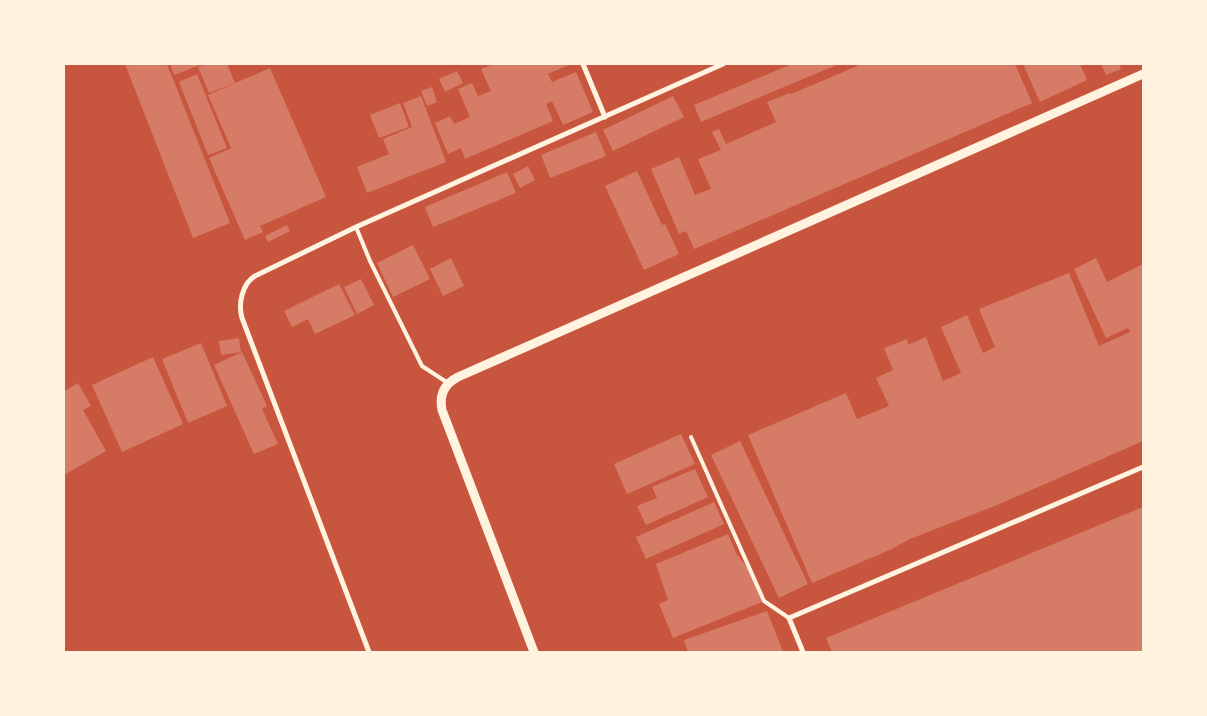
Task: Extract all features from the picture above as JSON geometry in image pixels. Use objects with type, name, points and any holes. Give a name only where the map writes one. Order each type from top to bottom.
[{"type":"street","points":[[583,64],[605,117]]},
{"type":"street","points":[[368,652],[241,313],[243,291],[252,278],[356,227],[723,64]]},
{"type":"street","points":[[534,652],[442,410],[441,394],[448,383],[458,376],[1143,74]]},
{"type":"street","points":[[803,652],[790,618],[1143,467]]},
{"type":"lane","points":[[356,227],[370,261],[422,366],[448,383]]},
{"type":"lane","points":[[691,437],[764,601],[790,618]]},
{"type":"building","points":[[125,64],[167,64],[230,223],[193,238]]},
{"type":"building","points":[[170,64],[203,64],[174,75]]},
{"type":"building","points":[[205,64],[227,64],[235,83],[209,93],[198,67]]},
{"type":"building","points":[[493,64],[571,64],[548,74],[552,82],[576,72],[593,112],[563,125],[552,101],[546,104],[553,121],[465,159],[461,148],[448,154],[435,123],[450,116],[454,124],[470,117],[458,89],[472,83],[478,96],[491,91],[481,69]]},
{"type":"building","points":[[792,64],[839,64],[701,122],[694,105]]},
{"type":"building","points":[[862,64],[1015,64],[1032,103],[694,249],[686,231],[679,234],[651,169],[679,157],[695,195],[711,189],[698,159],[721,150],[712,132],[719,129],[726,144],[776,122],[767,102]]},
{"type":"building","points":[[1023,64],[1080,64],[1087,80],[1040,102]]},
{"type":"building","points":[[1101,64],[1119,64],[1121,69],[1106,75]]},
{"type":"building","points":[[270,68],[326,197],[260,226],[263,232],[245,240],[209,158],[231,148],[208,95]]},
{"type":"building","points":[[457,71],[463,83],[445,92],[439,79]]},
{"type":"building","points":[[197,74],[227,148],[208,155],[179,82]]},
{"type":"building","points":[[432,87],[437,102],[427,106],[421,91]]},
{"type":"building","points":[[421,96],[446,162],[367,193],[357,167],[389,154],[383,139],[412,127],[403,103]]},
{"type":"building","points":[[673,96],[684,117],[613,151],[603,130]]},
{"type":"building","points":[[400,103],[409,127],[379,138],[370,115]]},
{"type":"building","points":[[596,132],[606,156],[550,178],[541,155]]},
{"type":"building","points":[[528,166],[535,180],[520,188],[513,174]]},
{"type":"building","points":[[637,171],[662,225],[665,224],[679,254],[644,270],[605,186]]},
{"type":"building","points":[[507,172],[516,193],[433,227],[425,207]]},
{"type":"building","points":[[287,225],[290,231],[268,242],[265,236]]},
{"type":"building","points":[[413,245],[430,279],[393,297],[377,263]]},
{"type":"building","points":[[451,258],[464,286],[443,296],[430,269]]},
{"type":"building","points":[[1096,258],[1107,282],[1143,264],[1143,441],[997,505],[910,539],[892,549],[812,583],[748,435],[846,393],[857,419],[889,406],[876,378],[893,370],[884,348],[907,339],[908,345],[926,337],[943,381],[961,373],[941,327],[967,315],[983,353],[995,347],[979,309],[1069,273],[1099,346],[1130,332],[1128,328],[1106,338],[1074,269]]},
{"type":"building","points":[[361,279],[374,305],[357,314],[344,287]]},
{"type":"building","points":[[339,284],[355,315],[315,334],[308,319],[292,327],[284,311]]},
{"type":"building","points":[[239,338],[241,352],[221,355],[219,341]]},
{"type":"building","points":[[201,343],[227,406],[188,423],[162,359]]},
{"type":"building","points":[[242,352],[267,406],[262,409],[278,444],[254,454],[214,365]]},
{"type":"building","points":[[153,357],[183,424],[122,452],[92,385]]},
{"type":"building","points":[[78,383],[91,406],[83,410],[106,451],[64,475],[64,391]]},
{"type":"building","points":[[681,434],[695,464],[627,494],[614,464]]},
{"type":"building","points":[[740,441],[808,584],[779,598],[711,455]]},
{"type":"building","points":[[695,469],[708,497],[646,525],[637,506],[657,498],[652,487]]},
{"type":"building","points":[[714,502],[724,524],[646,559],[636,537]]},
{"type":"building","points":[[1143,507],[1143,652],[832,652],[826,638]]},
{"type":"building","points":[[728,534],[737,555],[748,568],[762,602],[673,638],[659,604],[668,600],[656,564]]},
{"type":"building","points":[[767,611],[783,652],[688,652],[684,640]]}]
